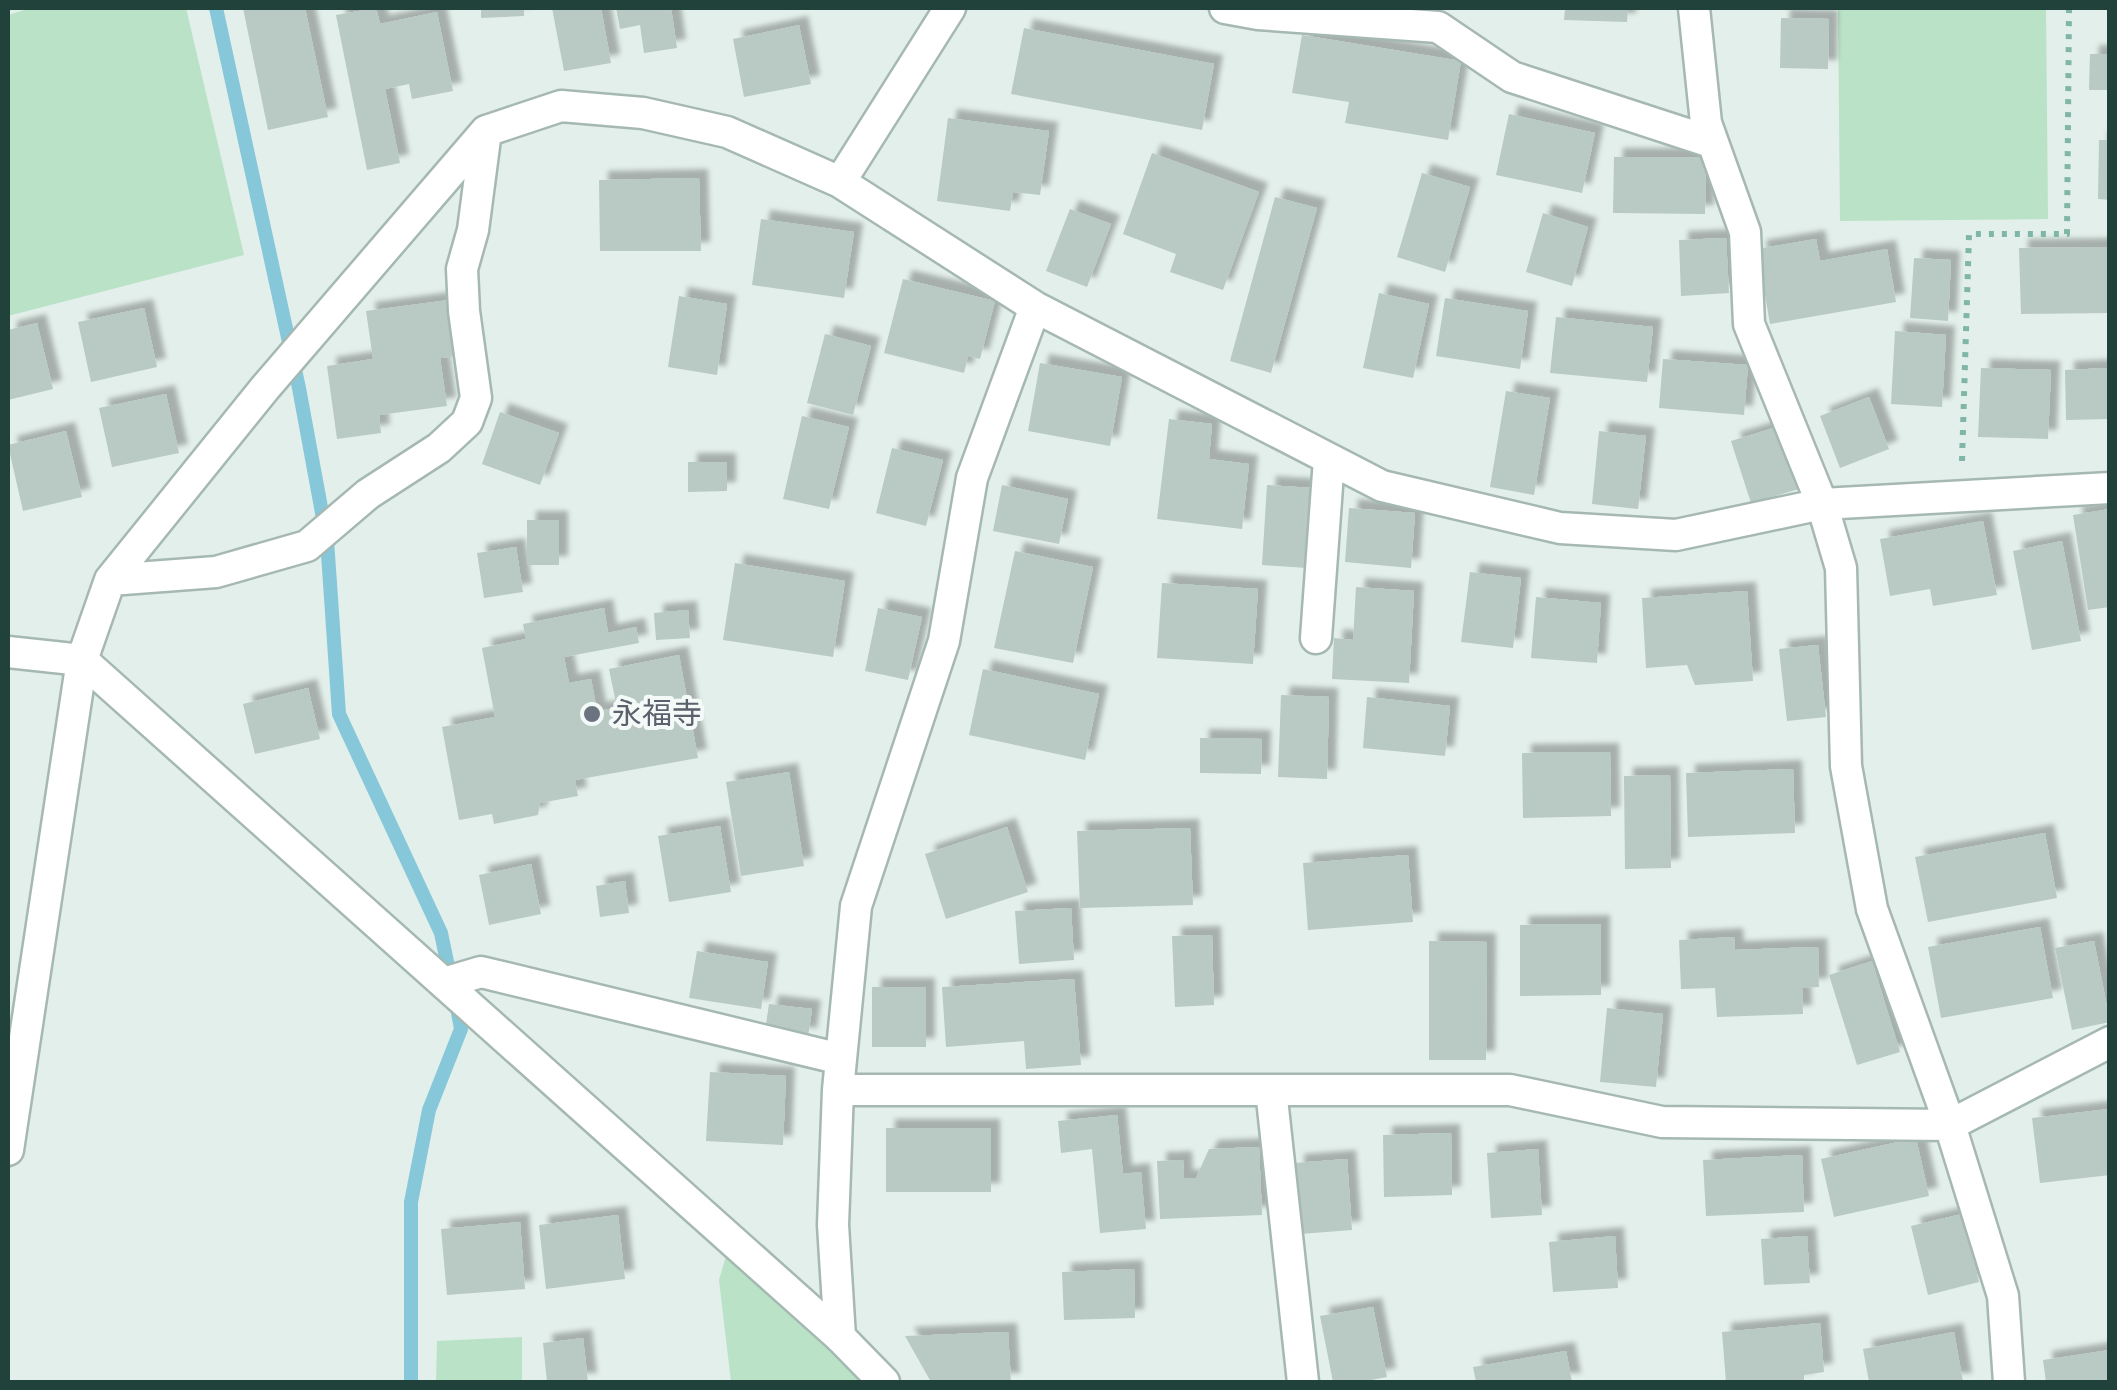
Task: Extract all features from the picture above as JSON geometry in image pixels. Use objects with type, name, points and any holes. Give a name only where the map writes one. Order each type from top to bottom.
[{"type":"street","points":[[840,182],[950,8]]},
{"type":"street","points":[[1225,8],[1258,14],[1438,27],[1512,77],[1712,142]]},
{"type":"street","points":[[1694,8],[1706,122],[1746,232],[1749,324],[1822,504],[1841,568],[1846,766],[1872,910],[1950,1126],[2003,1296],[2009,1382]]},
{"type":"street","points":[[8,1150],[82,660],[110,580],[265,388],[486,131],[561,106],[643,113],[728,132],[840,182],[1035,307],[1382,486],[1560,528],[1676,535],[1822,504],[2110,488]]},
{"type":"street","points":[[110,580],[216,572],[307,546],[368,494],[439,448],[467,422],[476,398],[462,268],[473,230],[486,131]]},
{"type":"street","points":[[840,1337],[833,1225],[838,1090],[856,906],[944,641],[972,478],[1035,307]]},
{"type":"street","points":[[1316,638],[1329,459]]},
{"type":"street","points":[[8,652],[82,660],[840,1337],[884,1382]]},
{"type":"street","points":[[444,983],[480,972],[841,1058]]},
{"type":"street","points":[[838,1090],[1510,1090],[1662,1122],[1950,1126],[2110,1042]]},
{"type":"street","points":[[1272,1090],[1303,1382]]},
{"type":"path","points":[[1961,497],[1969,234],[2067,234],[2070,8]]},
{"type":"green space","points":[[31,8],[186,8],[244,255],[8,316],[8,15]]},
{"type":"green space","points":[[1838,8],[2046,8],[2048,219],[1840,221]]},
{"type":"green space","points":[[731,1239],[880,1382],[731,1382],[719,1280]]},
{"type":"green space","points":[[522,1337],[522,1382],[436,1382],[437,1341]]},
{"type":"building","points":[[243,8],[305,8],[328,117],[268,130]]},
{"type":"building","points":[[376,8],[380,24],[437,12],[453,91],[412,99],[409,84],[385,89],[400,163],[367,170],[336,15]]},
{"type":"building","points":[[481,8],[524,8],[524,16],[481,18]]},
{"type":"building","points":[[552,8],[601,8],[611,63],[564,71]]},
{"type":"building","points":[[616,8],[671,8],[677,48],[644,53],[640,25],[620,29]]},
{"type":"building","points":[[1565,8],[1628,8],[1627,22],[1564,20]]},
{"type":"building","points":[[1781,18],[1829,19],[1828,69],[1780,68]]},
{"type":"building","points":[[799,25],[811,84],[744,97],[733,39]]},
{"type":"building","points":[[1024,28],[1214,64],[1202,130],[1011,94]]},
{"type":"building","points":[[1302,35],[1461,61],[1448,140],[1345,123],[1349,102],[1292,93]]},
{"type":"building","points":[[2090,54],[2110,54],[2110,90],[2089,90]]},
{"type":"building","points":[[1509,114],[1595,133],[1582,193],[1496,175]]},
{"type":"building","points":[[948,118],[1049,131],[1040,195],[1013,192],[1010,211],[937,201]]},
{"type":"building","points":[[2099,140],[2110,140],[2110,200],[2098,199]]},
{"type":"building","points":[[1152,153],[1259,192],[1223,290],[1170,272],[1176,254],[1123,234]]},
{"type":"building","points":[[1614,157],[1706,157],[1705,214],[1613,213]]},
{"type":"building","points":[[1422,173],[1470,187],[1445,272],[1397,257]]},
{"type":"building","points":[[699,178],[701,251],[600,251],[599,180]]},
{"type":"building","points":[[1275,197],[1317,208],[1271,373],[1230,361]]},
{"type":"building","points":[[1070,209],[1111,224],[1087,287],[1046,271]]},
{"type":"building","points":[[1543,213],[1588,227],[1572,286],[1526,272]]},
{"type":"building","points":[[761,219],[854,232],[844,298],[752,285]]},
{"type":"building","points":[[1726,238],[1729,293],[1681,296],[1679,240]]},
{"type":"building","points":[[1816,239],[1820,261],[1887,249],[1896,302],[1770,324],[1757,249]]},
{"type":"building","points":[[2110,247],[2110,313],[2021,314],[2019,248]]},
{"type":"building","points":[[1914,258],[1951,260],[1948,321],[1910,318]]},
{"type":"building","points":[[903,279],[995,301],[980,359],[968,356],[964,373],[884,353]]},
{"type":"building","points":[[1379,293],[1429,304],[1413,378],[1363,368]]},
{"type":"building","points":[[679,296],[727,304],[717,375],[668,367]]},
{"type":"building","points":[[1445,298],[1528,311],[1520,369],[1436,356]]},
{"type":"building","points":[[449,300],[457,356],[440,358],[447,406],[379,415],[381,433],[337,439],[327,366],[373,359],[366,311]]},
{"type":"building","points":[[144,308],[157,367],[91,382],[78,322]]},
{"type":"building","points":[[1556,317],[1653,327],[1647,382],[1550,373]]},
{"type":"building","points":[[37,323],[53,389],[8,400],[8,330]]},
{"type":"building","points":[[1895,331],[1946,335],[1942,407],[1891,404]]},
{"type":"building","points":[[825,334],[871,346],[853,415],[807,403]]},
{"type":"building","points":[[1663,359],[1748,365],[1744,415],[1659,408]]},
{"type":"building","points":[[1040,363],[1122,377],[1110,446],[1028,431]]},
{"type":"building","points":[[1981,368],[2051,370],[2048,439],[1978,437]]},
{"type":"building","points":[[2110,368],[2110,419],[2066,420],[2065,370]]},
{"type":"building","points":[[1506,391],[1550,398],[1534,495],[1490,487]]},
{"type":"building","points":[[166,394],[179,453],[112,467],[99,408]]},
{"type":"building","points":[[1869,397],[1889,449],[1840,468],[1820,416]]},
{"type":"building","points":[[500,412],[559,433],[540,485],[482,464]]},
{"type":"building","points":[[802,416],[849,427],[829,509],[783,499]]},
{"type":"building","points":[[1169,419],[1212,424],[1209,459],[1249,464],[1242,529],[1157,519]]},
{"type":"building","points":[[1780,426],[1799,489],[1751,503],[1731,441]]},
{"type":"building","points":[[66,431],[82,497],[23,511],[8,445]]},
{"type":"building","points":[[1599,431],[1646,436],[1638,509],[1592,504]]},
{"type":"building","points":[[892,448],[943,460],[926,526],[876,513]]},
{"type":"building","points":[[688,462],[727,462],[727,491],[688,492]]},
{"type":"building","points":[[1002,485],[1068,499],[1059,544],[993,531]]},
{"type":"building","points":[[1267,485],[1312,488],[1307,568],[1262,565]]},
{"type":"building","points":[[1349,508],[1415,513],[1411,568],[1345,562]]},
{"type":"building","points":[[2110,509],[2110,562],[2106,563],[2110,607],[2088,610],[2073,515]]},
{"type":"building","points":[[527,520],[559,520],[559,565],[527,565]]},
{"type":"building","points":[[1983,521],[1997,595],[1933,606],[1930,589],[1890,596],[1880,539]]},
{"type":"building","points":[[2062,541],[2081,641],[2032,650],[2013,551]]},
{"type":"building","points":[[516,547],[523,592],[484,598],[477,553]]},
{"type":"building","points":[[1015,551],[1093,567],[1073,663],[994,648]]},
{"type":"building","points":[[735,563],[845,581],[833,657],[723,640]]},
{"type":"building","points":[[1470,572],[1521,578],[1513,648],[1461,642]]},
{"type":"building","points":[[1162,583],[1258,589],[1253,664],[1157,658]]},
{"type":"building","points":[[1356,587],[1414,591],[1409,683],[1332,679],[1334,638],[1353,640]]},
{"type":"building","points":[[1747,591],[1753,681],[1695,685],[1687,665],[1646,668],[1642,598]]},
{"type":"building","points":[[1536,597],[1601,603],[1597,663],[1531,658]]},
{"type":"building","name":"永福寺","points":[[604,608],[608,633],[636,627],[639,643],[564,657],[569,683],[591,679],[597,711],[617,708],[609,669],[679,655],[698,758],[575,780],[578,796],[540,803],[538,815],[494,824],[492,814],[459,820],[442,727],[495,717],[482,648],[526,639],[523,624]]},
{"type":"building","points":[[878,608],[922,617],[908,680],[865,671]]},
{"type":"building","points":[[688,610],[690,638],[656,640],[654,613]]},
{"type":"building","points":[[1818,645],[1826,717],[1787,721],[1779,649]]},
{"type":"building","points":[[983,669],[1099,694],[1085,760],[969,735]]},
{"type":"building","points":[[308,688],[320,739],[255,754],[243,704]]},
{"type":"building","points":[[1281,695],[1329,697],[1327,779],[1278,777]]},
{"type":"building","points":[[1367,697],[1450,706],[1445,756],[1363,748]]},
{"type":"building","points":[[1200,738],[1262,739],[1261,774],[1200,773]]},
{"type":"building","points":[[1610,752],[1611,816],[1523,818],[1522,753]]},
{"type":"building","points":[[1793,769],[1795,833],[1688,837],[1686,773]]},
{"type":"building","points":[[789,772],[804,866],[741,876],[726,782]]},
{"type":"building","points":[[1670,775],[1671,868],[1625,869],[1624,776]]},
{"type":"building","points":[[720,826],[731,892],[669,902],[658,836]]},
{"type":"building","points":[[1007,827],[1028,892],[946,919],[925,854]]},
{"type":"building","points":[[1190,828],[1193,905],[1080,908],[1077,831]]},
{"type":"building","points":[[2045,833],[2057,898],[1928,922],[1915,857]]},
{"type":"building","points":[[1408,855],[1413,922],[1308,930],[1303,863]]},
{"type":"building","points":[[531,864],[541,914],[489,925],[479,875]]},
{"type":"building","points":[[625,881],[629,913],[600,917],[596,886]]},
{"type":"building","points":[[1071,908],[1074,960],[1019,964],[1015,911]]},
{"type":"building","points":[[1601,924],[1601,995],[1520,996],[1520,925]]},
{"type":"building","points":[[2040,927],[2053,998],[1941,1018],[1928,947]]},
{"type":"building","points":[[1212,935],[1214,1005],[1175,1007],[1172,936]]},
{"type":"building","points":[[1734,937],[1735,950],[1818,947],[1819,987],[1802,988],[1803,1014],[1717,1017],[1715,988],[1681,989],[1679,940]]},
{"type":"building","points":[[1429,941],[1487,942],[1486,1060],[1429,1060]]},
{"type":"building","points":[[2094,941],[2110,1022],[2072,1030],[2055,948]]},
{"type":"building","points":[[697,951],[768,962],[761,1009],[689,998]]},
{"type":"building","points":[[1872,961],[1900,1052],[1857,1065],[1829,975]]},
{"type":"building","points":[[1074,979],[1081,1065],[1026,1069],[1024,1041],[946,1047],[942,987]]},
{"type":"building","points":[[872,987],[926,987],[926,1047],[872,1047]]},
{"type":"building","points":[[769,1004],[812,1009],[808,1037],[765,1031]]},
{"type":"building","points":[[1607,1008],[1663,1014],[1656,1087],[1600,1082]]},
{"type":"building","points":[[710,1072],[786,1076],[783,1145],[706,1141]]},
{"type":"building","points":[[2109,1109],[2110,1175],[2040,1183],[2032,1118]]},
{"type":"building","points":[[1117,1115],[1123,1174],[1141,1172],[1146,1229],[1100,1233],[1092,1149],[1061,1153],[1058,1121]]},
{"type":"building","points":[[886,1128],[991,1128],[991,1192],[886,1192]]},
{"type":"building","points":[[1451,1133],[1452,1195],[1384,1197],[1383,1135]]},
{"type":"building","points":[[1916,1138],[1929,1196],[1834,1217],[1821,1159]]},
{"type":"building","points":[[1259,1147],[1262,1215],[1160,1219],[1157,1161],[1183,1160],[1184,1179],[1196,1178],[1209,1149]]},
{"type":"building","points":[[1538,1149],[1542,1215],[1491,1218],[1487,1153]]},
{"type":"building","points":[[1802,1155],[1804,1212],[1706,1216],[1703,1160]]},
{"type":"building","points":[[1347,1159],[1352,1230],[1300,1234],[1295,1163]]},
{"type":"building","points":[[1962,1214],[1979,1282],[1928,1295],[1911,1226]]},
{"type":"building","points":[[618,1215],[625,1279],[546,1289],[539,1225]]},
{"type":"building","points":[[520,1222],[525,1289],[447,1295],[441,1229]]},
{"type":"building","points":[[1615,1236],[1618,1288],[1553,1292],[1549,1242]]},
{"type":"building","points":[[1807,1236],[1810,1283],[1764,1285],[1761,1239]]},
{"type":"building","points":[[1134,1269],[1135,1318],[1064,1320],[1062,1272]]},
{"type":"building","points":[[1373,1307],[1387,1377],[1333,1382],[1320,1316]]},
{"type":"building","points":[[1820,1323],[1824,1372],[1804,1375],[1804,1382],[1726,1382],[1722,1332]]},
{"type":"building","points":[[1008,1332],[1011,1382],[931,1382],[905,1336]]},
{"type":"building","points":[[1954,1332],[1963,1382],[1869,1382],[1863,1349]]},
{"type":"building","points":[[583,1338],[588,1382],[547,1382],[543,1343]]},
{"type":"building","points":[[2110,1350],[2110,1382],[2046,1382],[2043,1360]]},
{"type":"building","points":[[1566,1351],[1572,1382],[1476,1382],[1473,1367]]},
{"type":"waterway","points":[[216,8],[299,388],[327,540],[339,714],[441,933],[451,981]]},
{"type":"waterway","points":[[411,1382],[411,1202],[429,1110],[461,1029],[456,1002]]},
{"type":"place","name":"永福寺","points":[[592,714]]}]
